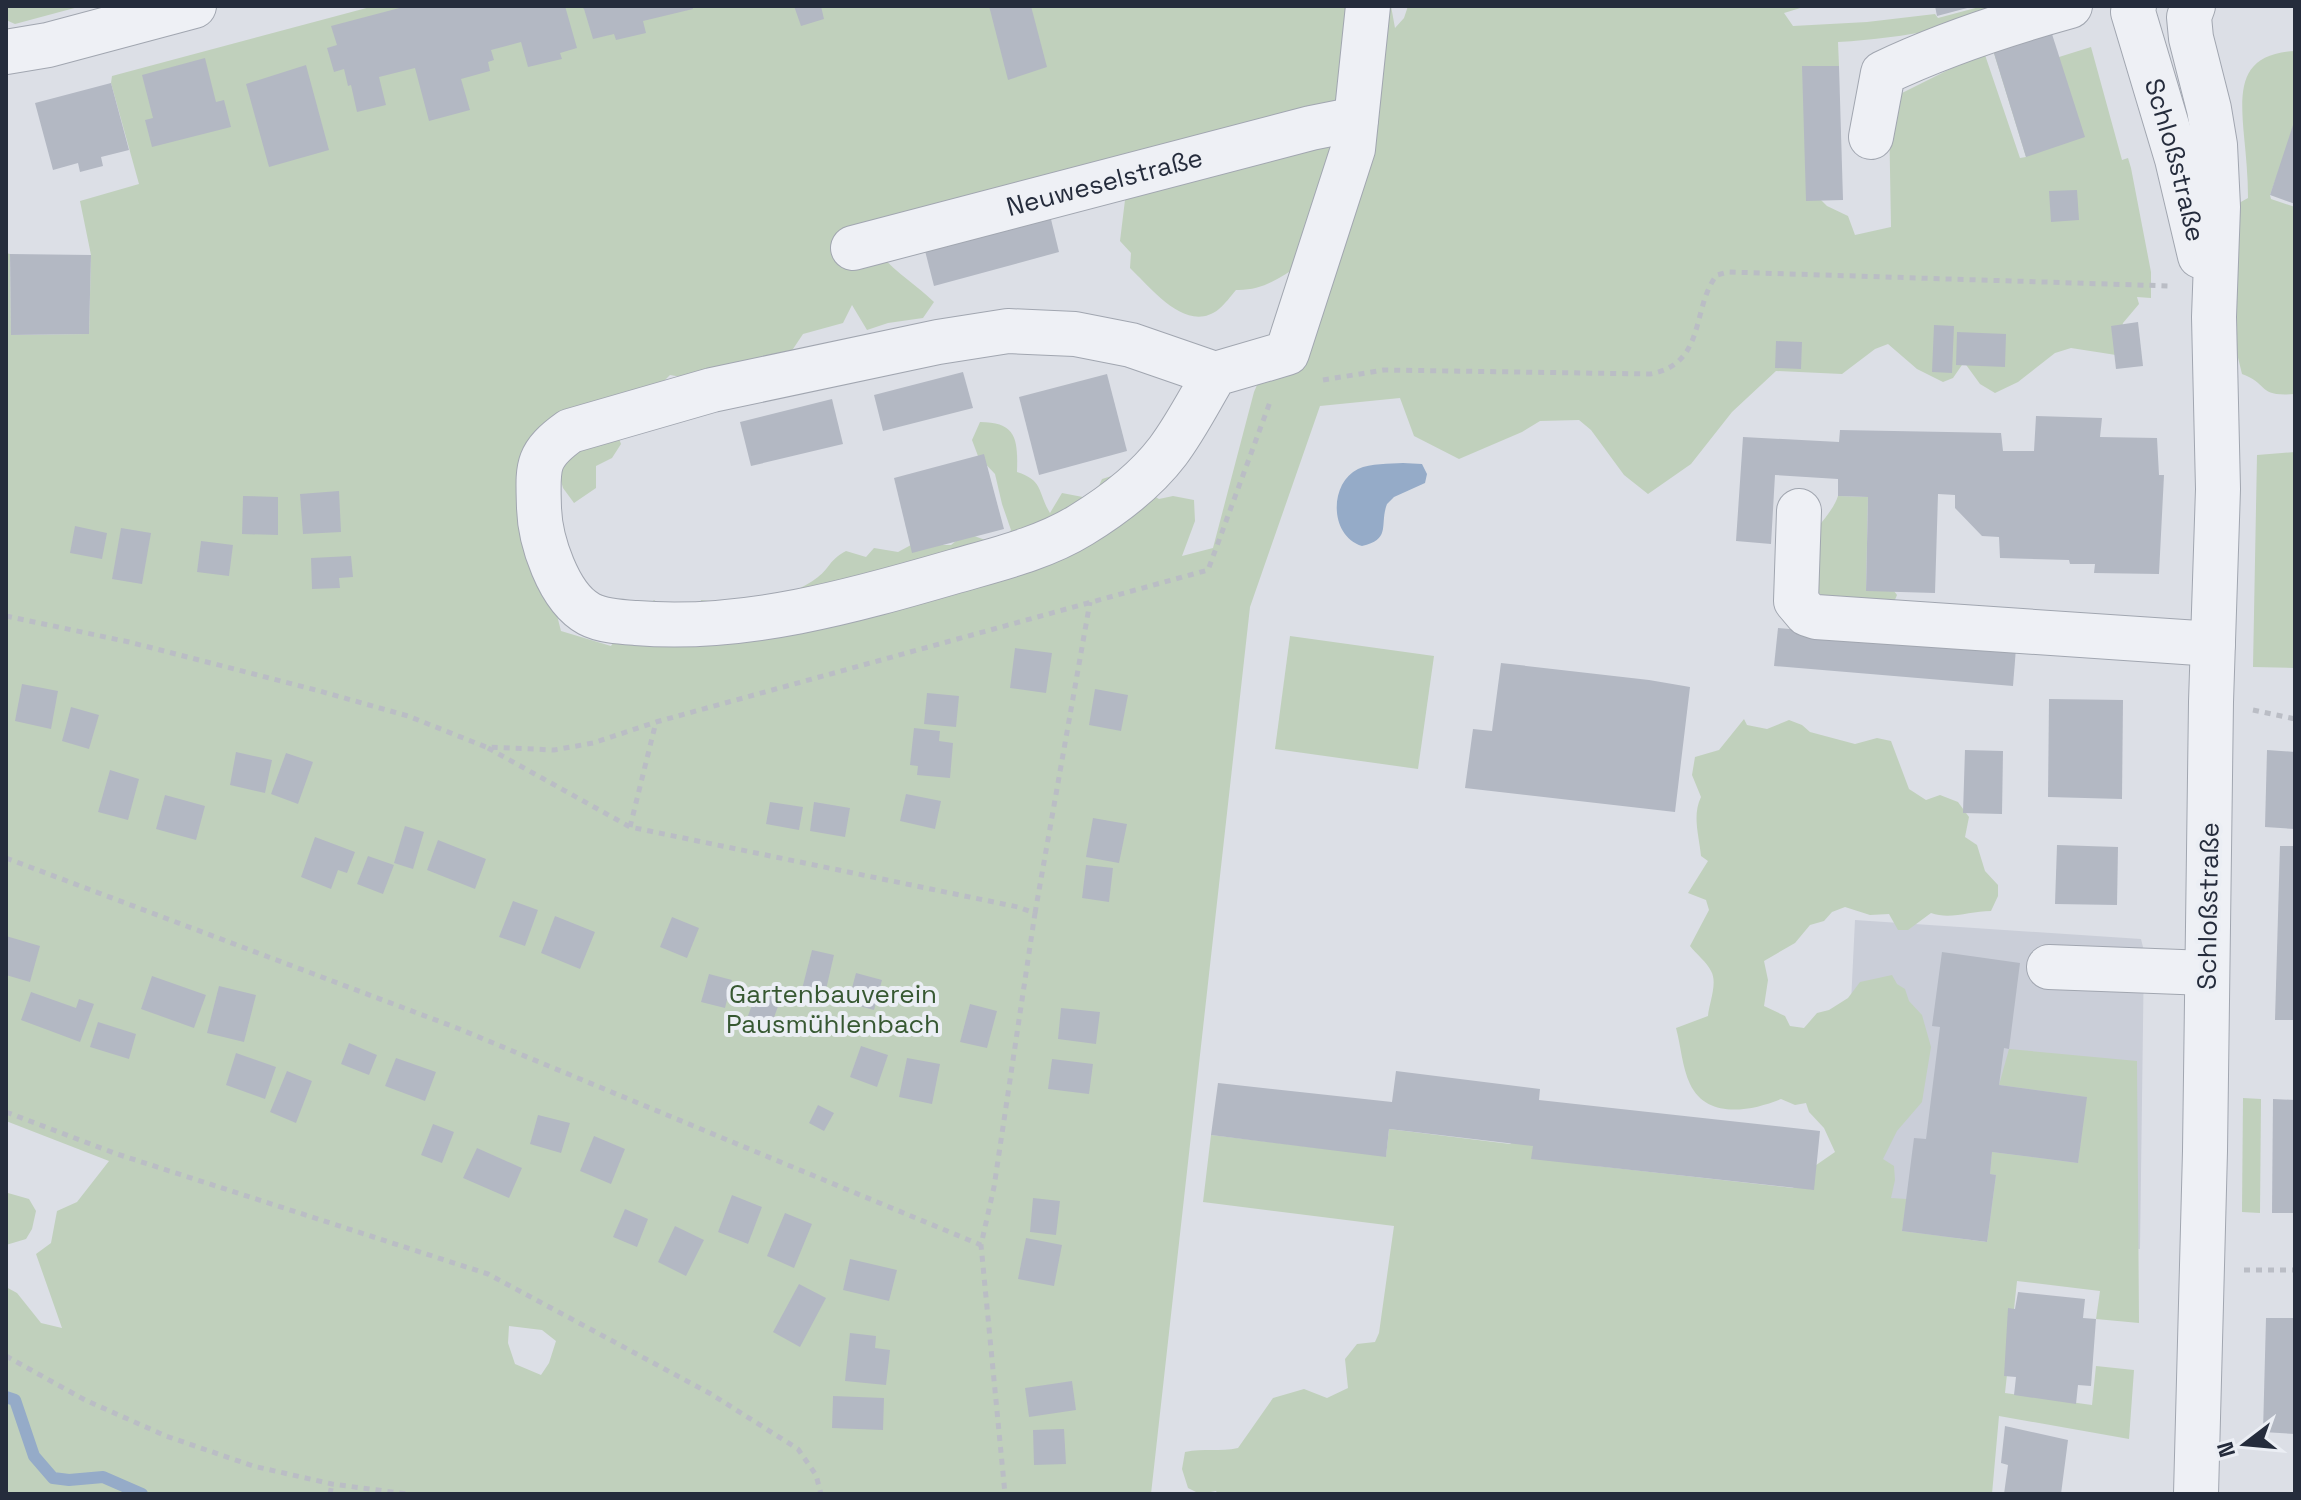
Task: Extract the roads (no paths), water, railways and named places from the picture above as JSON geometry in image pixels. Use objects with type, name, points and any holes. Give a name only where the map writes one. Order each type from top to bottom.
[{"type":"street","points":[[6,52],[48,45],[194,6]]},
{"type":"street","points":[[1215,374],[1167,453],[1126,493],[1079,527],[1019,553],[887,592],[778,615],[706,624],[614,622],[589,614],[569,596],[552,566],[540,518],[538,466],[551,444],[570,431],[712,390],[938,342],[1008,331],[1075,334],[1131,345],[1215,374],[1287,353],[1353,149],[1368,6]]},
{"type":"street","points":[[1871,137],[1883,73],[1931,50],[1999,25],[2070,6]]},
{"type":"street","name":"Schloßstraße","points":[[2134,6],[2133,12],[2177,159],[2210,303]]},
{"type":"street","name":"Schloßstraße","points":[[2183,17],[2209,109],[2215,145],[2218,207],[2210,303],[2218,489],[2196,1494]]},
{"type":"street","name":"Neuweselstraße","points":[[853,248],[1311,128],[1356,119]]},
{"type":"street","points":[[1799,511],[1796,601],[1807,614],[2213,644]]},
{"type":"street","points":[[2049,967],[2207,973]]},
{"type":"water","points":[[1422,464],[1427,474],[1425,483],[1394,497],[1387,504],[1383,530],[1377,539],[1362,546],[1351,540],[1343,532],[1337,509],[1338,497],[1348,476],[1363,467]]},
{"type":"waterway","points":[[6,1397],[15,1400],[34,1456],[53,1478],[103,1477],[142,1494]]},
{"type":"park label","name":"Gartenbauverein Pausmühlenbach","points":[[833,1009]]}]
